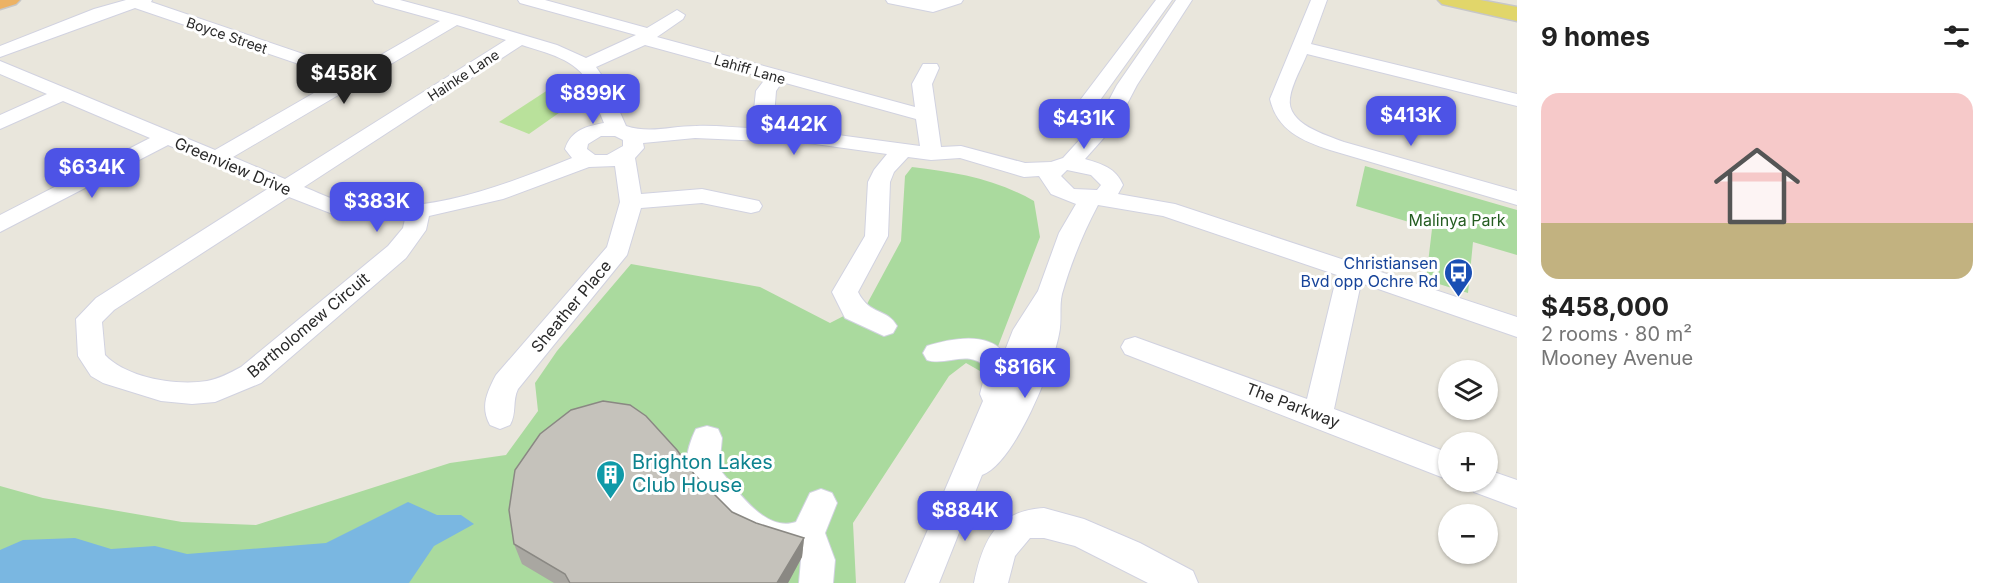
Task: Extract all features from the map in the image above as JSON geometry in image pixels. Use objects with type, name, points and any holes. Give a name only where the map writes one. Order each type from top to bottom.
[{"type":"highway","points":[[0,3],[9,0]]},
{"type":"main road","points":[[1449,0],[1517,14]]},
{"type":"street","points":[[381,0],[560,52],[585,65],[647,37],[677,15]]},
{"type":"street","name":"Lahiff Lane","points":[[526,0],[777,77],[927,116]]},
{"type":"street","points":[[894,0],[933,7],[955,0]]},
{"type":"street","points":[[1107,123],[1088,113],[1088,103],[1164,0]]},
{"type":"street","points":[[1060,177],[1107,123],[1127,85],[1184,0]]},
{"type":"street","points":[[1319,0],[1280,99],[1284,115],[1291,124],[1318,140],[1517,198]]},
{"type":"street","points":[[0,52],[100,13],[140,1]]},
{"type":"street","name":"Boyce Street","points":[[140,1],[354,77]]},
{"type":"street","points":[[216,158],[452,21]]},
{"type":"street","name":"Hainke Lane","points":[[286,188],[519,39]]},
{"type":"street","points":[[1301,47],[1517,100]]},
{"type":"street","name":"Sheather Place","points":[[500,417],[498,399],[506,383],[618,249],[630,195],[626,143],[613,122],[607,100],[585,65]]},
{"type":"street","name":"Greenview Drive","points":[[0,68],[338,209],[368,213],[419,210],[476,200],[509,191],[543,177],[587,151]]},
{"type":"street","points":[[930,68],[922,84],[932,154]]},
{"type":"street","points":[[762,135],[766,91],[777,77]]},
{"type":"street","points":[[0,123],[62,94]]},
{"type":"street","points":[[587,151],[607,100]]},
{"type":"street","points":[[922,583],[941,532],[1006,385],[1026,330],[1050,293],[1071,233],[1101,188],[1107,123]]},
{"type":"street","points":[[1268,126],[1291,124]]},
{"type":"street","points":[[587,151],[604,129],[626,143]]},
{"type":"street","points":[[587,151],[609,161],[626,143],[654,137],[695,132],[762,135],[842,141],[932,154],[1001,175],[1060,177],[1167,209],[1517,327]]},
{"type":"street","points":[[0,225],[165,138]]},
{"type":"street","points":[[884,327],[854,311],[845,292],[857,266],[876,238],[879,225],[879,179],[884,167],[904,150]]},
{"type":"street","points":[[587,151],[617,176],[630,195],[702,196],[751,206]]},
{"type":"street","points":[[1060,177],[1090,166],[1101,188]]},
{"type":"street","points":[[1060,177],[1071,233]]},
{"type":"street","name":"Bartholomew Circuit","points":[[286,188],[105,304],[89,320],[89,348],[94,362],[104,372],[120,378],[189,393],[219,390],[236,383],[251,375],[397,252],[414,230],[419,210]]},
{"type":"street","points":[[1318,415],[1351,270]]},
{"type":"street","points":[[963,486],[1010,424],[1024,396],[1046,335],[1050,293]]},
{"type":"street","points":[[990,417],[999,379],[997,361],[992,355],[972,347],[937,353],[946,343],[955,339],[1008,337],[1026,330]]},
{"type":"street","name":"The Parkway","points":[[1135,347],[1438,463]]},
{"type":"street","points":[[707,438],[702,464],[705,476],[765,536],[786,541],[814,518],[818,560],[816,583]]},
{"type":"street","points":[[1498,487],[1517,494]]},
{"type":"street","points":[[991,583],[1004,542],[1015,531],[1029,524],[1048,523],[1086,534],[1181,583]]},
{"type":"green space","points":[[554,86],[583,96],[529,134],[499,122]]},
{"type":"green space","name":"Malinya Park","points":[[1365,166],[1517,210],[1517,255],[1473,242],[1468,293],[1426,280],[1432,229],[1356,206]]},
{"type":"green space","points":[[912,167],[975,178],[1020,193],[1034,201],[1040,237],[987,375],[966,363],[949,376],[853,523],[856,583],[0,583],[0,486],[43,498],[182,522],[256,525],[450,463],[506,455],[538,411],[535,383],[557,351],[631,264],[760,287],[830,323],[867,304],[901,241],[905,176]]},
{"type":"water","points":[[408,502],[437,515],[461,515],[474,524],[434,546],[409,583],[0,583],[0,550],[23,540],[75,538],[111,549],[155,546],[187,554],[326,543]]},
{"type":"building","name":"Brighton Lakes Club House","points":[[603,401],[630,405],[646,416],[677,450],[694,474],[732,512],[756,523],[804,538],[777,583],[570,583],[565,574],[514,544],[509,510],[515,470],[540,434],[571,410]]},
{"type":"place","name":"Christiansen Bvd opp Ochre Rd","points":[[1459,298]]},
{"type":"place","name":"Brighton Lakes Club House","points":[[611,500]]}]
